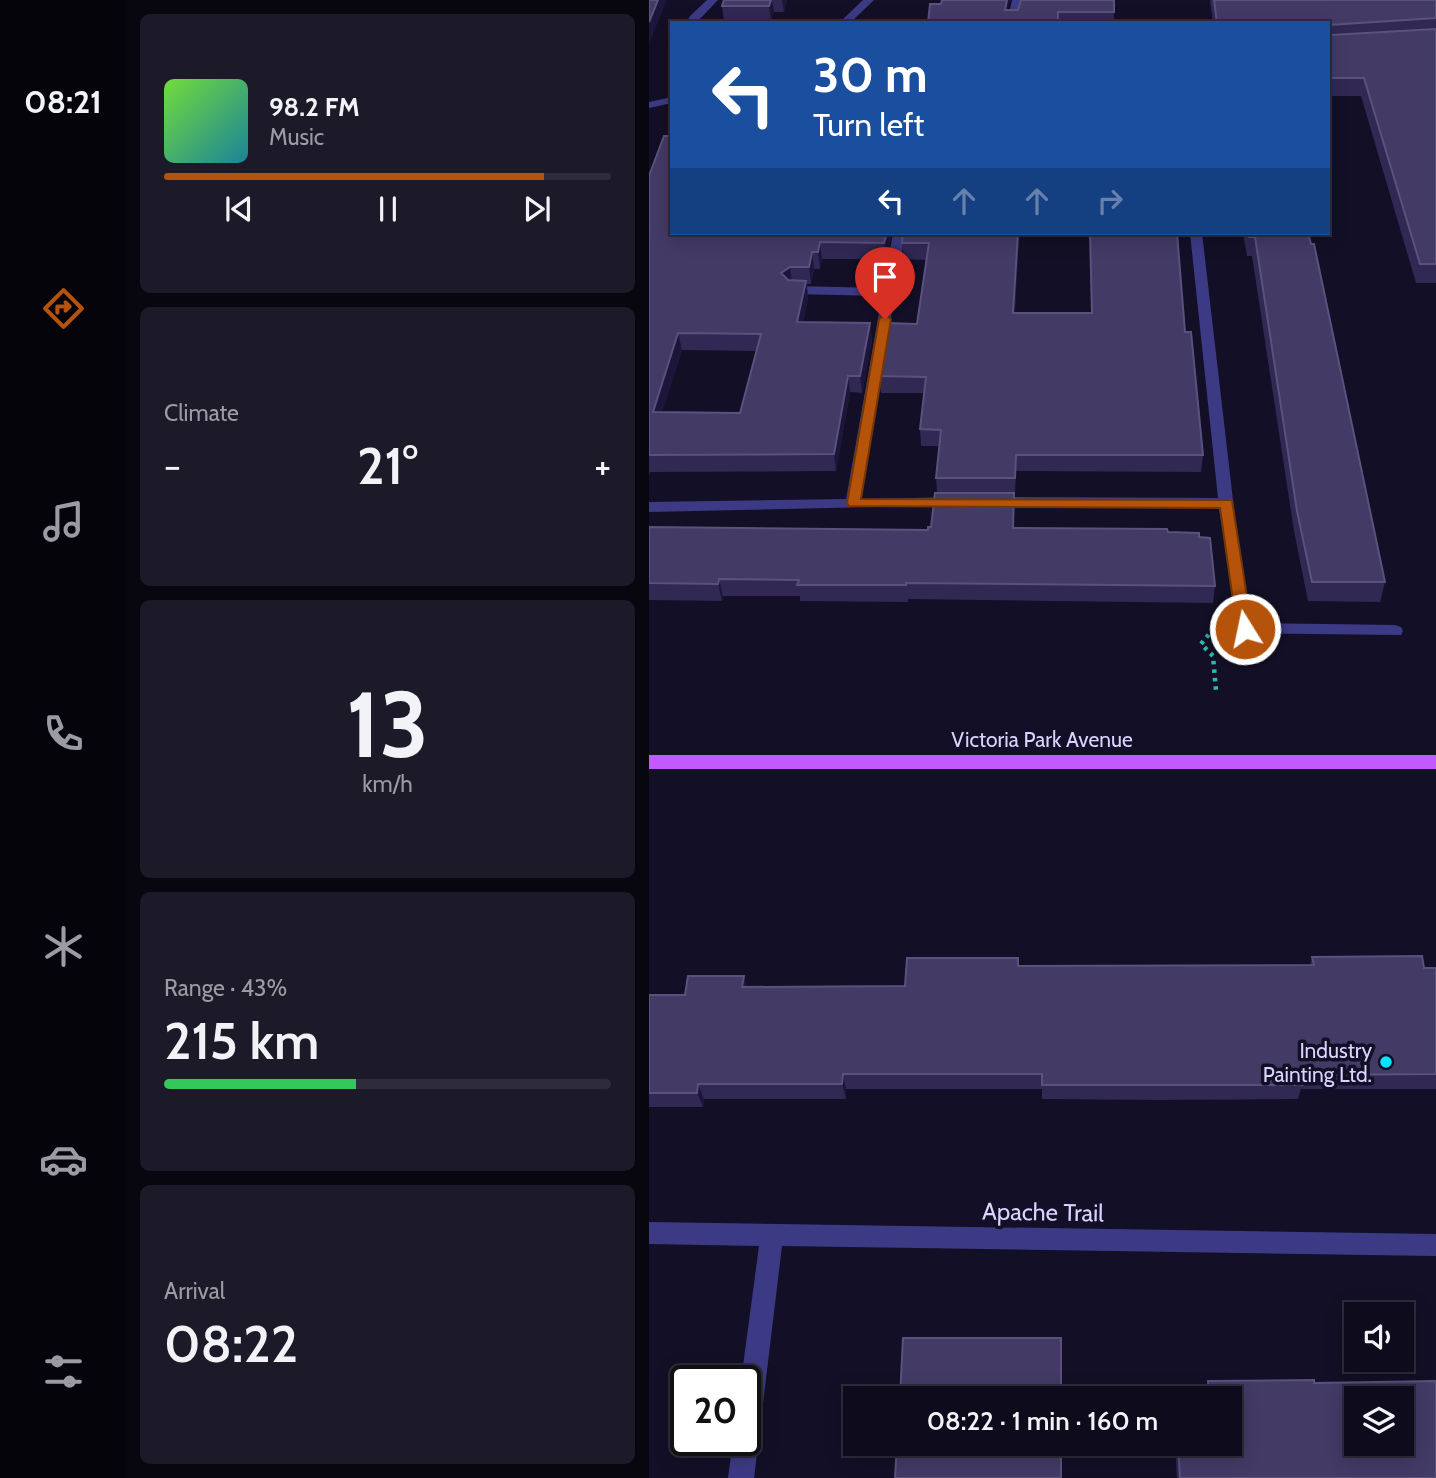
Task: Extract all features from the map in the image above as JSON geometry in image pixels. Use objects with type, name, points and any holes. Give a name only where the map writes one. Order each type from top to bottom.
[{"type":"main road","name":"Victoria Park Avenue","points":[[649,762],[1436,762]]},
{"type":"street","points":[[692,21],[713,0]]},
{"type":"street","points":[[846,21],[868,0]]},
{"type":"street","points":[[1012,21],[1017,0]]},
{"type":"street","points":[[649,105],[670,100]]},
{"type":"street","points":[[853,503],[899,235]]},
{"type":"street","points":[[1196,235],[1230,543],[1245,629],[1395,631]]},
{"type":"street","points":[[792,290],[890,292]]},
{"type":"street","points":[[649,507],[976,502],[1227,503]]},
{"type":"street","name":"Apache Trail","points":[[649,1233],[1436,1245]]},
{"type":"street","points":[[741,1478],[772,1234]]},
{"type":"path","points":[[1216,626],[1201,644],[1213,656],[1216,691]]},
{"type":"building","points":[[649,0],[658,0],[649,22]]},
{"type":"building","points":[[724,0],[771,0],[769,6],[722,6]]},
{"type":"building","points":[[942,0],[1007,0],[1005,10],[1018,10],[1021,0],[1114,0],[1114,12],[1058,12],[1058,21],[928,21],[930,4],[941,4]]},
{"type":"building","points":[[1214,0],[1436,0],[1436,18],[1330,25],[1330,21],[1217,21]]},
{"type":"building","points":[[1436,29],[1436,264],[1420,264],[1364,78],[1330,78],[1331,35]]},
{"type":"building","points":[[664,136],[670,136],[670,235],[886,235],[884,243],[820,242],[818,252],[812,252],[809,267],[790,267],[781,273],[788,280],[806,281],[797,322],[870,323],[860,376],[848,376],[834,454],[649,455],[649,176]],"holes":[[[678,333],[761,334],[740,413],[653,412]]]},
{"type":"building","points":[[903,235],[1018,235],[1013,313],[1092,313],[1090,235],[1177,235],[1185,332],[1191,332],[1203,455],[1016,455],[1015,478],[936,478],[941,430],[920,429],[926,377],[879,376],[888,323],[917,324],[929,243],[902,243]]},
{"type":"building","points":[[1309,235],[1311,244],[1314,244],[1385,582],[1312,582],[1297,511],[1255,237],[1249,237]]},
{"type":"building","points":[[935,493],[1014,493],[1013,528],[1167,529],[1168,532],[1199,533],[1199,537],[1210,538],[1215,586],[906,583],[797,585],[799,580],[719,579],[718,584],[649,583],[649,527],[928,530],[928,527],[931,527]]},
{"type":"building","points":[[1422,956],[1424,968],[1436,968],[1436,1074],[1301,1075],[1302,1085],[1042,1085],[1042,1074],[843,1074],[842,1084],[698,1084],[697,1093],[649,1093],[649,995],[685,995],[688,976],[744,976],[742,987],[905,986],[907,958],[1018,958],[1018,966],[1314,965],[1312,957]]},
{"type":"building","points":[[903,1338],[1061,1338],[1061,1386],[901,1386]]},
{"type":"building","points":[[1208,1381],[1436,1381],[1436,1478],[1180,1478],[1179,1456],[1242,1456],[1242,1386],[1208,1386]]},
{"type":"building","points":[[896,1456],[1061,1456],[1061,1478],[895,1478]]},
{"type":"place","name":"Industry Painting Ltd.","points":[[1386,1062]]},
{"type":"route","points":[[885,319],[853,503],[1227,503],[1230,543],[1245,629]]}]
